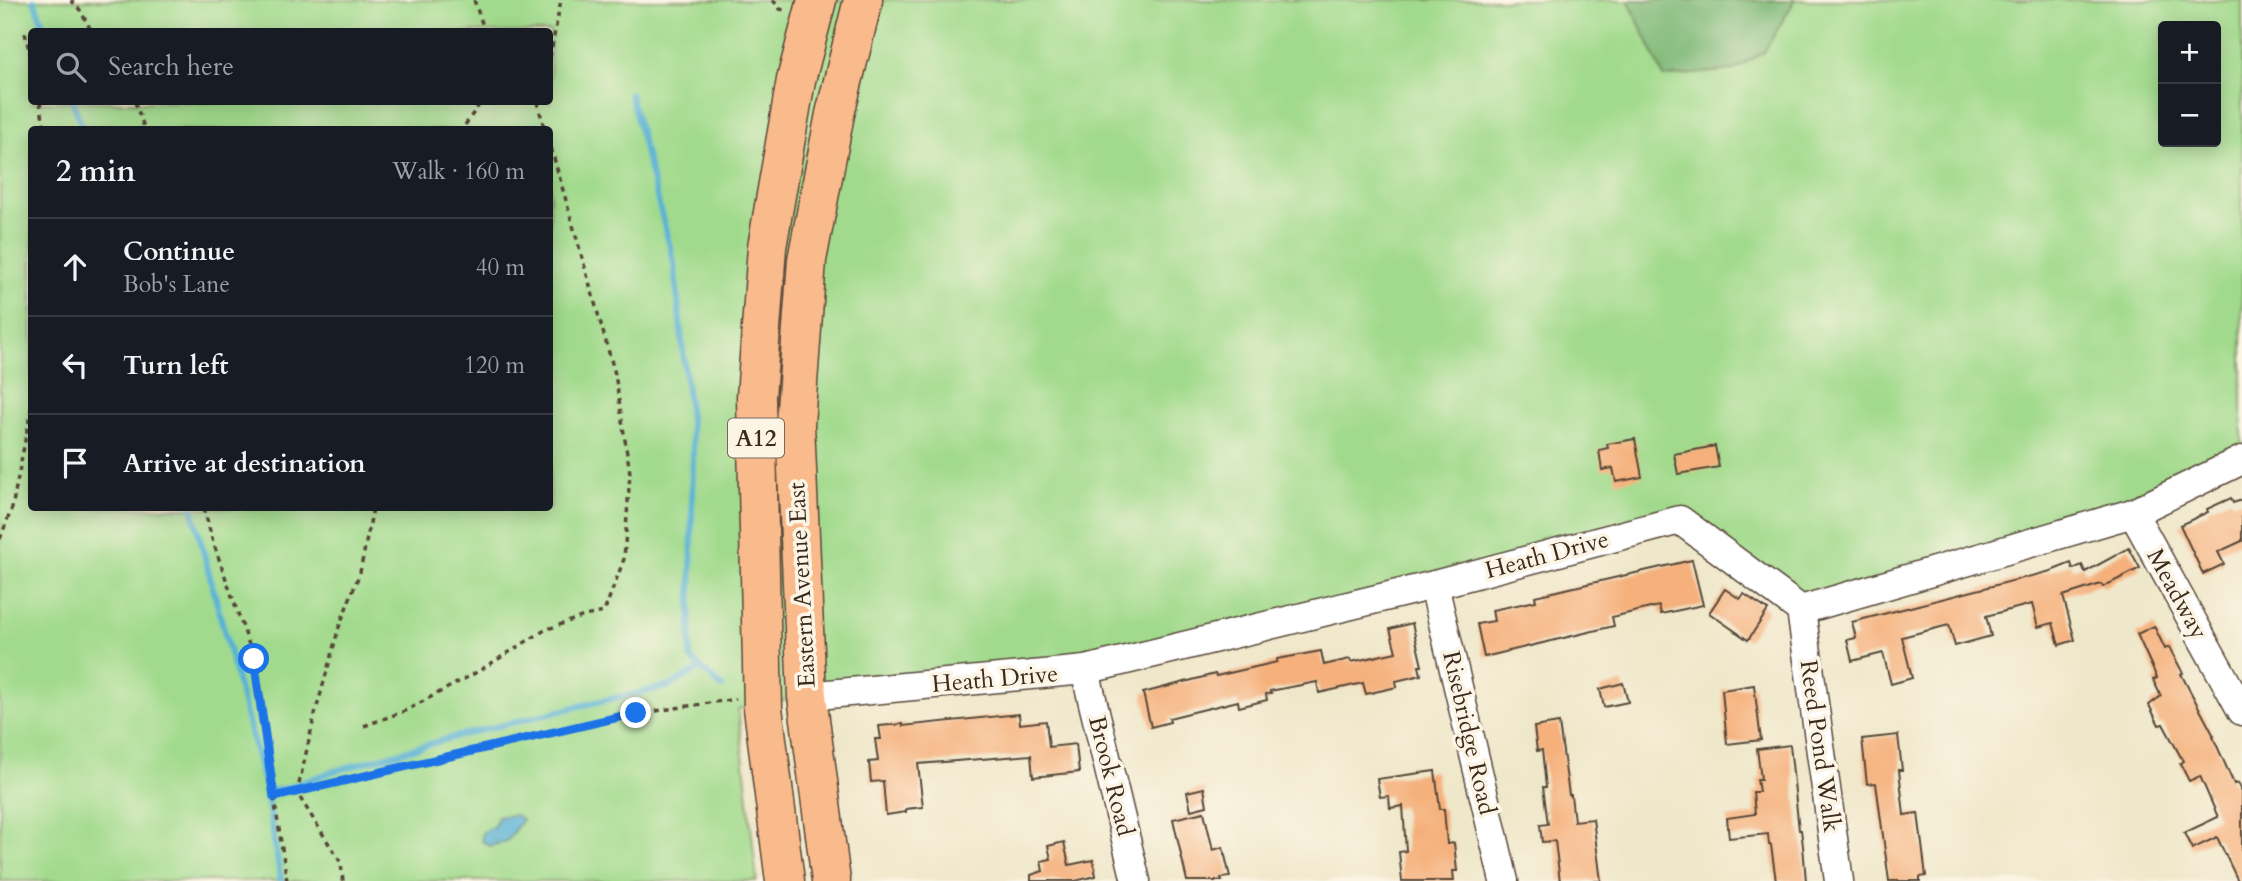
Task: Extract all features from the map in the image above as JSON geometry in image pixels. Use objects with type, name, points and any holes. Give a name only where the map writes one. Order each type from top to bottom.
[{"type":"highway","name":"Eastern Avenue East","points":[[785,881],[762,696],[755,397],[767,247],[796,80],[817,0]]},
{"type":"highway","name":"Eastern Avenue East","points":[[831,881],[807,696],[795,424],[807,261],[835,114],[863,0]]},
{"type":"street","points":[[1801,610],[2133,513],[2242,460]]},
{"type":"street","name":"Meadway","points":[[2133,513],[2242,711]]},
{"type":"street","name":"Heath Drive","points":[[807,696],[1085,670],[1434,585],[1680,520],[1801,610]]},
{"type":"street","name":"Risebridge Road","points":[[1434,585],[1504,881]]},
{"type":"street","name":"Reed Pond Walk","points":[[1801,610],[1839,881]]},
{"type":"street","name":"Brook Road","points":[[1085,670],[1136,881]]},
{"type":"path","points":[[71,0],[90,28]]},
{"type":"path","points":[[474,0],[484,28]]},
{"type":"path","points":[[553,41],[561,0]]},
{"type":"path","points":[[25,33],[28,45]]},
{"type":"path","points":[[41,105],[44,126]]},
{"type":"path","points":[[136,105],[144,126]]},
{"type":"path","points":[[465,125],[479,105]]},
{"type":"path","points":[[538,105],[544,126]]},
{"type":"path","points":[[365,726],[407,709],[477,672],[545,630],[604,611],[624,559],[630,473],[615,374],[553,155]]},
{"type":"path","points":[[0,539],[12,508],[28,426]]},
{"type":"path","points":[[205,511],[254,659],[287,881]]},
{"type":"path","points":[[343,881],[341,863],[297,793],[338,627],[360,572],[372,511]]},
{"type":"path","points":[[274,797],[636,713],[762,696]]},
{"type":"green space","points":[[0,0],[2242,0],[2242,460],[2133,513],[1801,610],[1680,520],[1085,670],[807,696],[738,709],[757,881],[0,881]]},
{"type":"green space","points":[[1628,0],[1795,0],[1764,52],[1734,70],[1664,77]]},
{"type":"water","points":[[515,815],[522,819],[507,841],[490,846],[482,841],[482,833],[494,826],[498,817]]},
{"type":"building","points":[[1635,439],[1642,477],[1616,482],[1613,468],[1602,470],[1599,450],[1608,448],[1607,444]]},
{"type":"building","points":[[1715,446],[1719,467],[1678,474],[1674,454]]},
{"type":"building","points":[[2231,498],[2233,503],[2242,500],[2242,541],[2218,552],[2224,564],[2203,574],[2180,525]]},
{"type":"building","points":[[2129,548],[2140,568],[2103,587],[2101,584],[2063,596],[2075,640],[2059,645],[2053,623],[2038,627],[2032,604],[1986,616],[1991,636],[1955,646],[1949,625],[1902,637],[1912,678],[1891,684],[1883,653],[1852,661],[1847,640],[1856,638],[1852,622],[2051,571],[2071,563],[2073,569],[2082,565],[2085,572]]},
{"type":"building","points":[[1692,560],[1703,605],[1661,614],[1659,606],[1612,617],[1614,626],[1484,657],[1477,624],[1494,621],[1492,610],[1536,601],[1535,596]]},
{"type":"building","points":[[1725,589],[1740,599],[1744,594],[1768,610],[1748,640],[1709,613]]},
{"type":"building","points":[[1412,623],[1422,666],[1419,666],[1421,675],[1396,681],[1397,687],[1366,694],[1363,683],[1319,693],[1317,682],[1270,691],[1271,693],[1266,694],[1267,700],[1239,707],[1238,701],[1169,718],[1170,722],[1151,727],[1143,693],[1215,674],[1216,676],[1277,662],[1277,659],[1321,651],[1324,665],[1396,652],[1390,629]]},
{"type":"building","points":[[2154,626],[2165,649],[2169,647],[2183,673],[2181,674],[2214,736],[2234,784],[2238,783],[2242,792],[2242,881],[2238,881],[2217,837],[2192,849],[2184,833],[2218,817],[2200,776],[2189,781],[2180,763],[2183,761],[2163,724],[2159,725],[2149,705],[2161,696],[2153,680],[2157,678],[2137,634]]},
{"type":"building","points":[[1623,683],[1628,702],[1604,707],[1600,689]]},
{"type":"building","points":[[1754,685],[1761,740],[1727,744],[1722,690]]},
{"type":"building","points":[[1019,714],[1020,724],[1046,721],[1049,747],[1076,744],[1079,772],[1033,777],[1031,755],[918,764],[923,807],[886,815],[883,781],[871,782],[869,762],[878,761],[875,739],[881,739],[879,726]]},
{"type":"building","points":[[1559,723],[1574,821],[1593,819],[1601,881],[1560,881],[1555,841],[1542,842],[1540,825],[1548,824],[1543,787],[1546,787],[1542,750],[1537,751],[1534,727]]},
{"type":"building","points":[[1898,735],[1904,815],[1918,813],[1926,876],[1920,877],[1920,881],[1889,881],[1876,783],[1867,784],[1862,739]]},
{"type":"building","points":[[1790,745],[1806,881],[1776,881],[1768,834],[1729,838],[1727,818],[1755,814],[1753,792],[1759,792],[1757,779],[1761,779],[1757,749]]},
{"type":"building","points":[[1435,771],[1440,809],[1444,809],[1447,844],[1454,843],[1457,871],[1453,871],[1454,881],[1402,881],[1399,852],[1406,851],[1403,806],[1390,808],[1389,796],[1380,797],[1377,779]]},
{"type":"building","points":[[1204,788],[1207,806],[1191,810],[1187,792]]},
{"type":"building","points":[[1204,812],[1213,850],[1223,847],[1230,877],[1221,878],[1222,881],[1187,881],[1173,819]]},
{"type":"building","points":[[1064,842],[1069,865],[1093,860],[1096,876],[1075,881],[1031,881],[1031,875],[1043,871],[1041,861],[1051,859],[1048,846]]},
{"type":"waterway","points":[[34,0],[44,28]]},
{"type":"waterway","points":[[630,94],[674,262],[693,449],[690,658],[722,687]]},
{"type":"waterway","points":[[74,105],[82,126]]},
{"type":"waterway","points":[[193,511],[266,791],[283,789],[331,772],[458,736],[670,686],[701,668]]},
{"type":"waterway","points":[[266,791],[281,881]]},
{"type":"route","points":[[254,659],[274,797],[636,713]]}]
